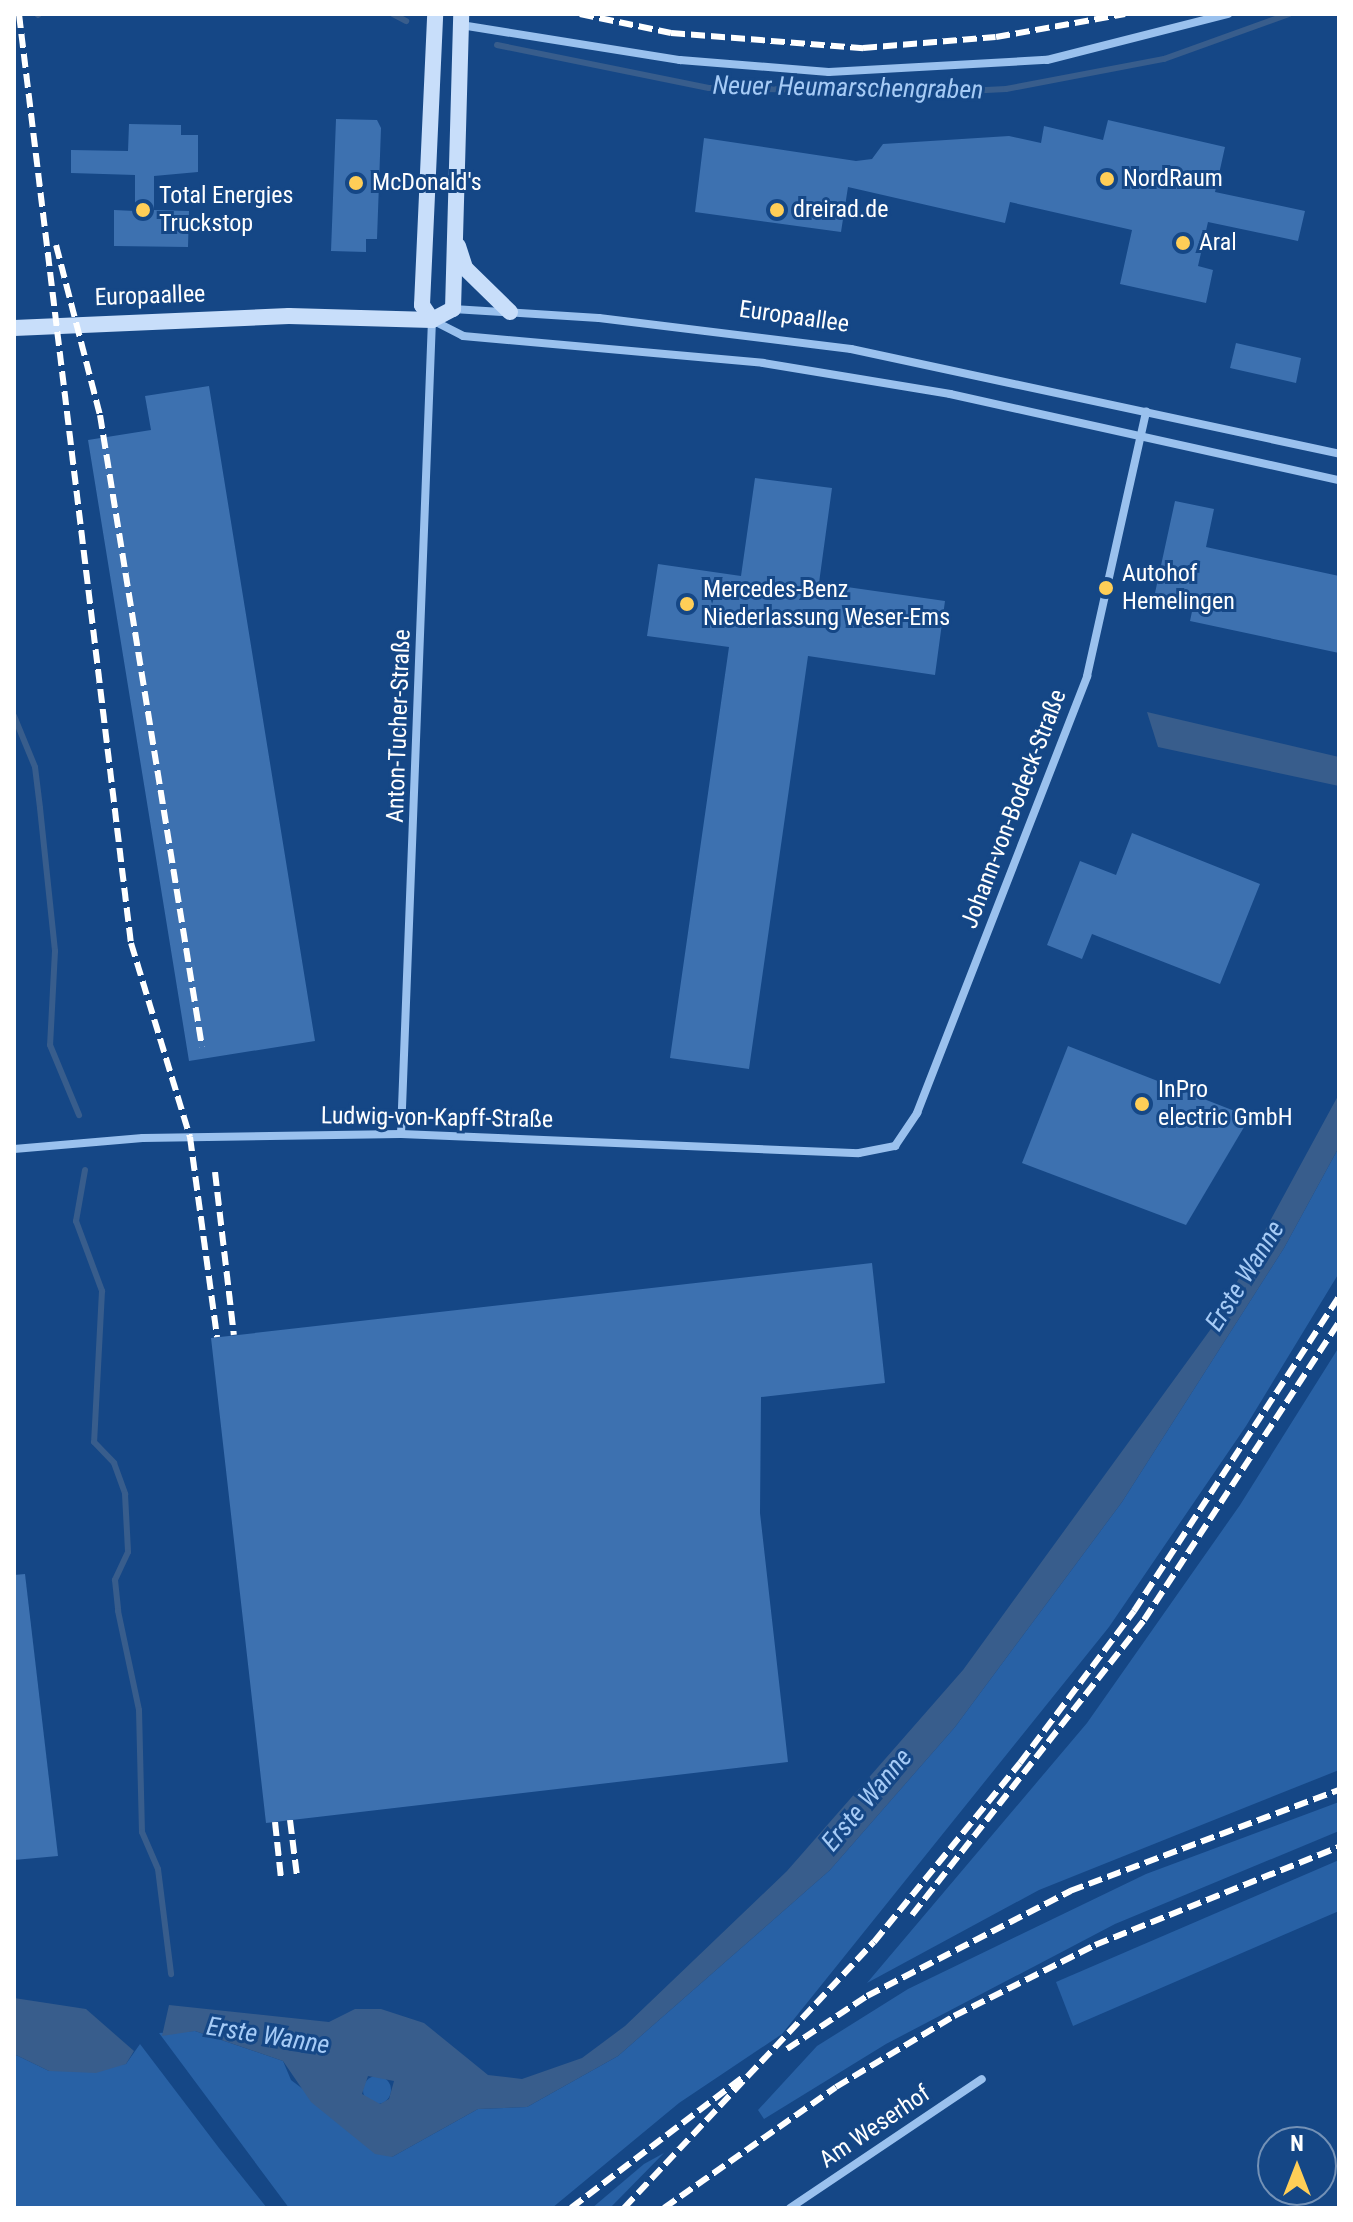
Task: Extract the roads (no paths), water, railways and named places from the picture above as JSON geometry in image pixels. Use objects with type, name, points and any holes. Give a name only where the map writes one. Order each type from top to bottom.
[{"type":"street","points":[[432,320],[422,305],[435,14]]},
{"type":"street","points":[[453,309],[461,19],[680,60],[829,72],[1047,60],[1228,14]]},
{"type":"street","points":[[453,233],[465,268],[510,312]]},
{"type":"street","name":"Europaallee","points":[[432,320],[453,309],[510,312],[851,349],[1339,454]]},
{"type":"street","name":"Europaallee","points":[[14,328],[289,316],[432,320],[463,336],[841,375],[1339,480]]},
{"type":"street","name":"Anton-Tucher-Straße","points":[[401,1134],[432,320]]},
{"type":"street","points":[[1140,438],[1146,411]]},
{"type":"street","name":"Johann-von-Bodeck-Straße","points":[[859,1153],[895,1146],[917,1113],[1087,676],[1140,438]]},
{"type":"street","name":"Ludwig-von-Kapff-Straße","points":[[14,1149],[143,1138],[401,1134],[859,1153]]},
{"type":"street","name":"Am Weserhof","points":[[790,2208],[982,2079]]},
{"type":"water","points":[[1147,712],[1339,757],[1339,786],[1158,747]]},
{"type":"water","name":"Erste Wanne","points":[[1339,1094],[1339,1147],[1284,1248],[1122,1502],[955,1727],[830,1870],[618,2056],[527,2107],[478,2109],[392,2157],[375,2154],[311,2102],[283,2061],[195,2031],[162,2036],[169,2005],[329,2022],[355,2009],[381,2009],[424,2023],[488,2075],[522,2079],[582,2058],[625,2026],[787,1871],[963,1670],[1213,1326]],"holes":[[[368,2076],[394,2081],[389,2099],[380,2104],[362,2094]]]},
{"type":"water","points":[[14,1998],[86,2009],[134,2051],[126,2064],[96,2073],[49,2071],[14,2054]]},
{"type":"waterway","name":"Neuer Heumarschengraben","points":[[393,14],[406,21]]},
{"type":"waterway","name":"Neuer Heumarschengraben","points":[[497,45],[709,88],[946,92],[1006,89],[1164,59],[1289,14]]},
{"type":"waterway","name":"Neuer Heumarschengraben","points":[[14,716],[35,767],[40,808],[55,951],[50,1045],[79,1115]]},
{"type":"waterway","name":"Neuer Heumarschengraben","points":[[85,1170],[76,1221],[102,1291],[94,1442],[114,1463],[125,1494],[128,1552],[115,1580],[118,1611],[139,1710],[142,1832],[158,1869],[171,1974]]},
{"type":"railway","points":[[19,14],[131,943],[190,1137],[217,1337]]},
{"type":"railway","points":[[580,14],[671,33],[863,48],[996,37],[1125,14]]},
{"type":"railway","points":[[56,245],[100,415],[202,1047]]},
{"type":"railway","points":[[215,1172],[234,1335]]},
{"type":"railway","points":[[624,2208],[874,1942],[1020,1763],[1134,1611],[1339,1296]]},
{"type":"railway","points":[[912,1915],[1144,1620],[1339,1322]]},
{"type":"railway","points":[[787,2049],[867,1996],[1070,1891],[1339,1790]]},
{"type":"railway","points":[[290,1820],[297,1876]]},
{"type":"railway","points":[[275,1822],[281,1878]]},
{"type":"railway","points":[[664,2208],[836,2087],[954,2016],[1095,1945],[1339,1847]]},
{"type":"railway","points":[[571,2208],[743,2077]]},
{"type":"place","name":"NordRaum","points":[[1107,179]]},
{"type":"place","name":"McDonald's","points":[[356,183]]},
{"type":"place","name":"Total Energies Truckstop","points":[[143,210]]},
{"type":"place","name":"dreirad.de","points":[[777,210]]},
{"type":"place","name":"Aral","points":[[1183,243]]},
{"type":"place","name":"Autohof Hemelingen","points":[[1106,588]]},
{"type":"place","name":"Mercedes-Benz Niederlassung Weser-Ems","points":[[687,604]]},
{"type":"place","name":"InPro electric GmbH","points":[[1142,1104]]}]
